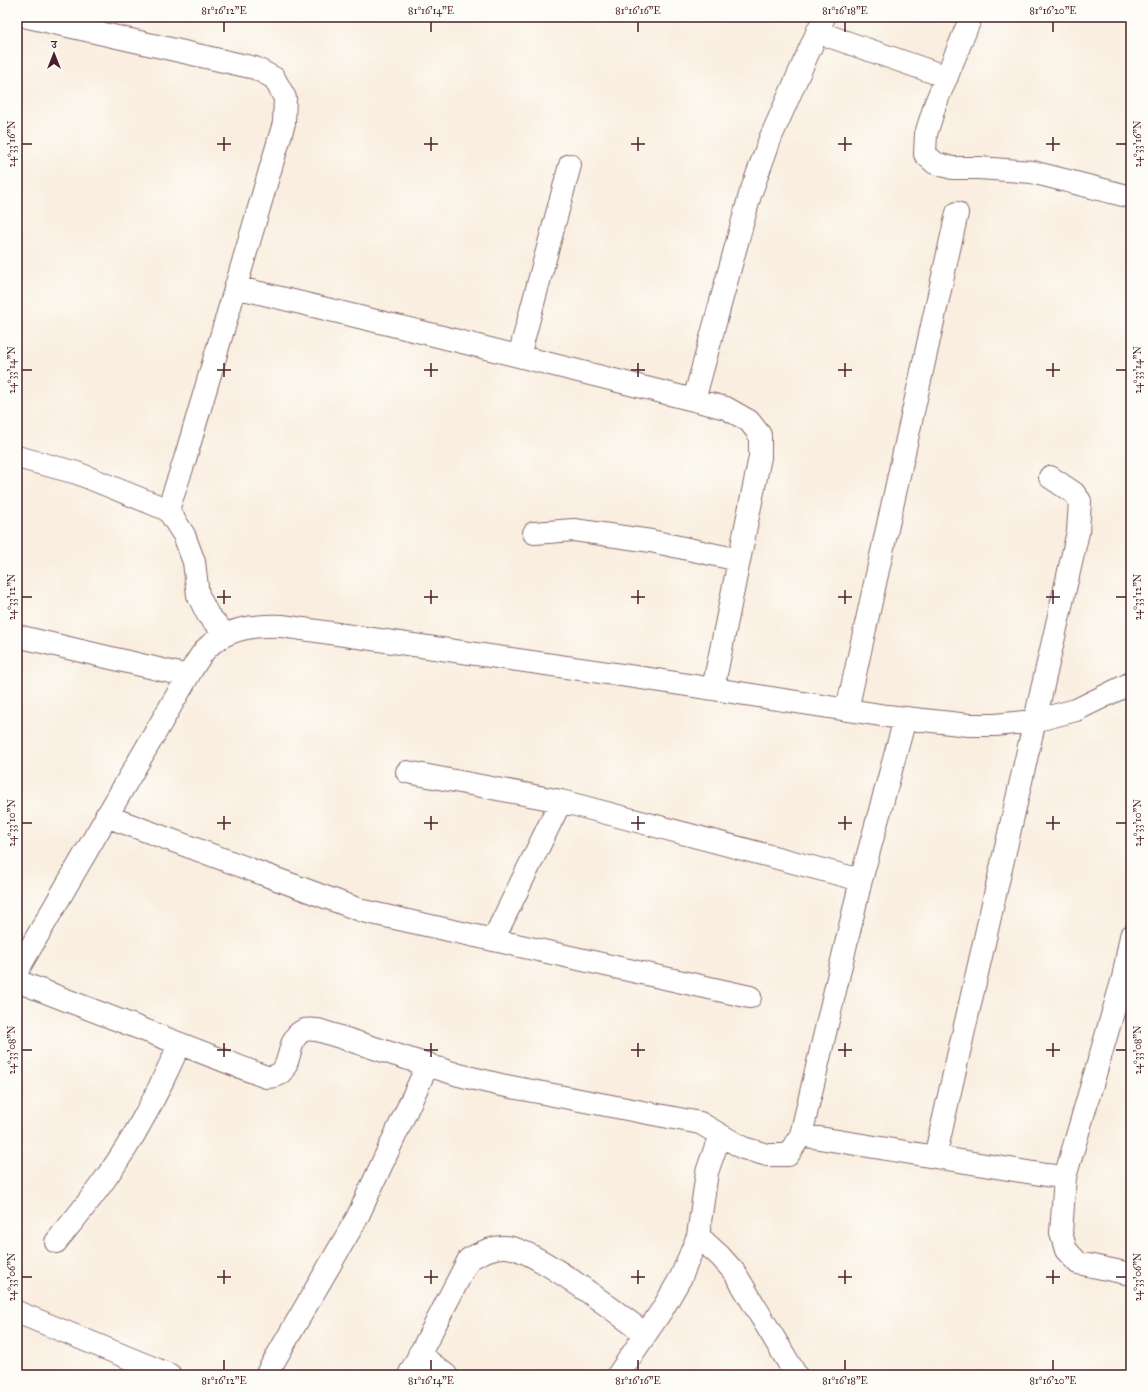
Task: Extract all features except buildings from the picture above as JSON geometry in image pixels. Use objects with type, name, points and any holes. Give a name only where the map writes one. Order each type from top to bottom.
[{"type":"street","points":[[28,17],[254,68],[274,78],[286,98],[284,123],[186,459],[168,510]]},
{"type":"street","points":[[971,17],[935,106],[926,134],[924,154],[935,163],[952,168],[979,168],[1032,172],[1131,196]]},
{"type":"street","points":[[694,400],[750,195],[770,138],[821,25],[947,77]]},
{"type":"street","points":[[519,356],[570,165]]},
{"type":"street","points":[[847,710],[957,213]]},
{"type":"street","points":[[236,287],[726,408],[749,421],[760,435],[760,457],[713,689]]},
{"type":"street","points":[[17,457],[77,473],[168,510],[184,535],[194,562],[198,595],[208,615],[225,634]]},
{"type":"street","points":[[935,1157],[1078,532],[1080,501],[1074,493],[1050,477]]},
{"type":"street","points":[[534,532],[574,530],[651,542],[739,560]]},
{"type":"street","points":[[17,971],[188,676],[205,650],[225,634],[256,626],[282,626],[847,710],[969,725],[995,725],[1034,721],[1076,710],[1131,683]]},
{"type":"street","points":[[17,636],[188,676]]},
{"type":"street","points":[[17,981],[266,1077],[280,1075],[285,1068],[294,1040],[298,1033],[306,1030],[318,1030],[501,1085],[700,1123],[743,1148],[768,1155],[788,1154],[801,1135],[861,880],[905,718]]},
{"type":"street","points":[[407,772],[561,801],[861,880]]},
{"type":"street","points":[[493,940],[561,801]]},
{"type":"street","points":[[106,816],[363,911],[750,997]]},
{"type":"street","points":[[1131,936],[1123,978],[1065,1177],[1061,1233],[1066,1250],[1078,1263],[1131,1274]]},
{"type":"street","points":[[56,1242],[96,1192],[120,1157],[145,1116],[180,1044]]},
{"type":"street","points":[[266,1375],[358,1218],[428,1064]]},
{"type":"street","points":[[618,1375],[646,1334],[681,1277],[698,1236],[707,1172],[720,1134]]},
{"type":"street","points":[[801,1135],[1065,1177]]},
{"type":"street","points":[[698,1236],[720,1256],[735,1273],[796,1375]]},
{"type":"street","points":[[409,1375],[469,1259],[486,1250],[506,1247],[520,1249],[545,1263],[646,1334]]},
{"type":"street","points":[[17,1312],[170,1375]]},
{"type":"street","points":[[419,1354],[446,1375]]}]
